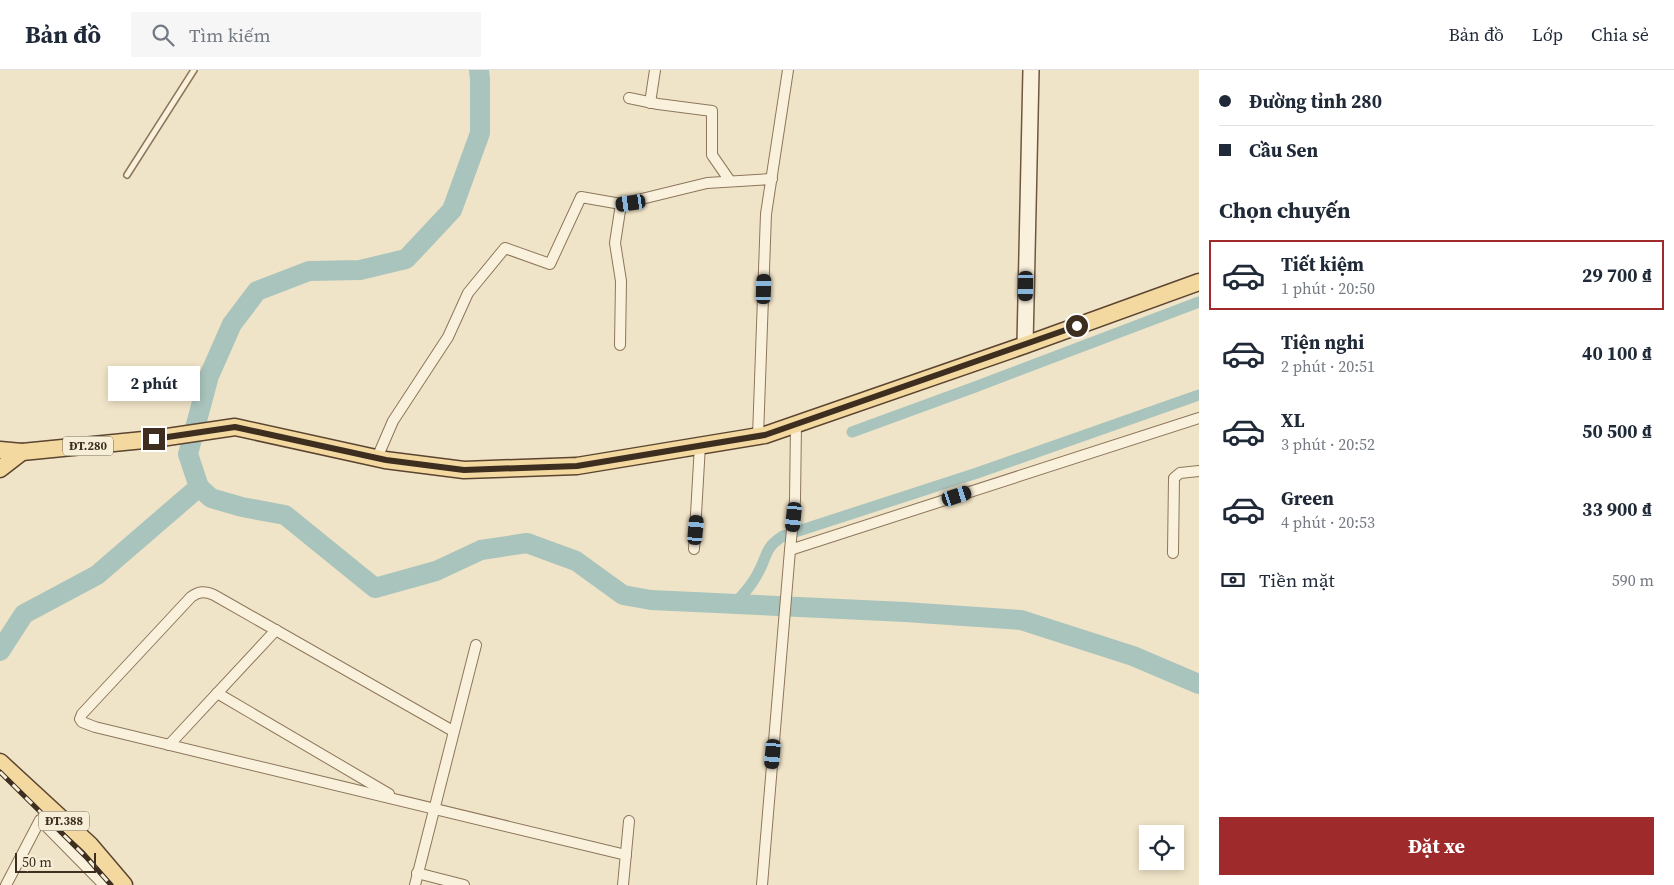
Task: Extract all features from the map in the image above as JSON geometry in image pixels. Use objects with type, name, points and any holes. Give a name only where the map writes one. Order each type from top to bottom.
[{"type":"main road","name":"ĐT.280","points":[[0,450],[22,452],[154,439],[234,427],[376,458],[464,470],[577,466],[758,436],[1025,346],[1199,282]]},
{"type":"main road","points":[[0,469],[22,452]]},
{"type":"main road","name":"ĐT.388","points":[[0,762],[90,845],[124,885]]},
{"type":"street","points":[[650,103],[655,70]]},
{"type":"street","points":[[758,436],[766,214],[788,70]]},
{"type":"street","points":[[1025,346],[1031,70]]},
{"type":"street","points":[[629,98],[650,103],[712,111],[712,155],[730,181]]},
{"type":"street","points":[[376,458],[392,421],[448,337],[468,293],[506,248],[550,264],[581,197],[621,204],[707,183],[772,179]]},
{"type":"street","points":[[620,345],[622,281],[615,243],[621,204]]},
{"type":"street","points":[[790,550],[1199,418]]},
{"type":"street","points":[[762,885],[795,500],[796,424]]},
{"type":"street","points":[[694,549],[700,446]]},
{"type":"street","points":[[1173,552],[1174,478],[1180,473],[1199,471]]},
{"type":"street","points":[[453,732],[208,592],[197,593],[185,603],[82,714],[80,719],[82,722],[95,727],[626,855]]},
{"type":"street","points":[[169,745],[276,630]]},
{"type":"street","points":[[414,885],[476,645]]},
{"type":"street","points":[[218,693],[398,800]]},
{"type":"street","points":[[6,885],[40,820],[104,885]]},
{"type":"street","points":[[624,885],[629,821]]},
{"type":"street","points":[[418,873],[464,885]]},
{"type":"lane","points":[[127,174],[194,70]]},
{"type":"waterway","points":[[479,70],[480,133],[452,210],[406,259],[360,270],[309,271],[257,291],[232,324],[209,376],[188,454],[199,487],[211,498],[242,507],[285,515],[375,588],[436,571],[481,550],[527,543],[576,561],[623,595],[651,600],[905,612],[1021,620],[1133,656],[1199,684]]},
{"type":"waterway","points":[[852,432],[1199,302]]},
{"type":"waterway","points":[[734,604],[753,582],[769,548],[783,536],[977,473],[1199,395]]},
{"type":"waterway","points":[[0,651],[24,614],[97,575],[199,487]]},
{"type":"railway","points":[[0,772],[87,858],[111,885]]},
{"type":"route","points":[[154,439],[235,427],[386,460],[464,470],[577,466],[765,435],[1025,346],[1077,326]]}]
